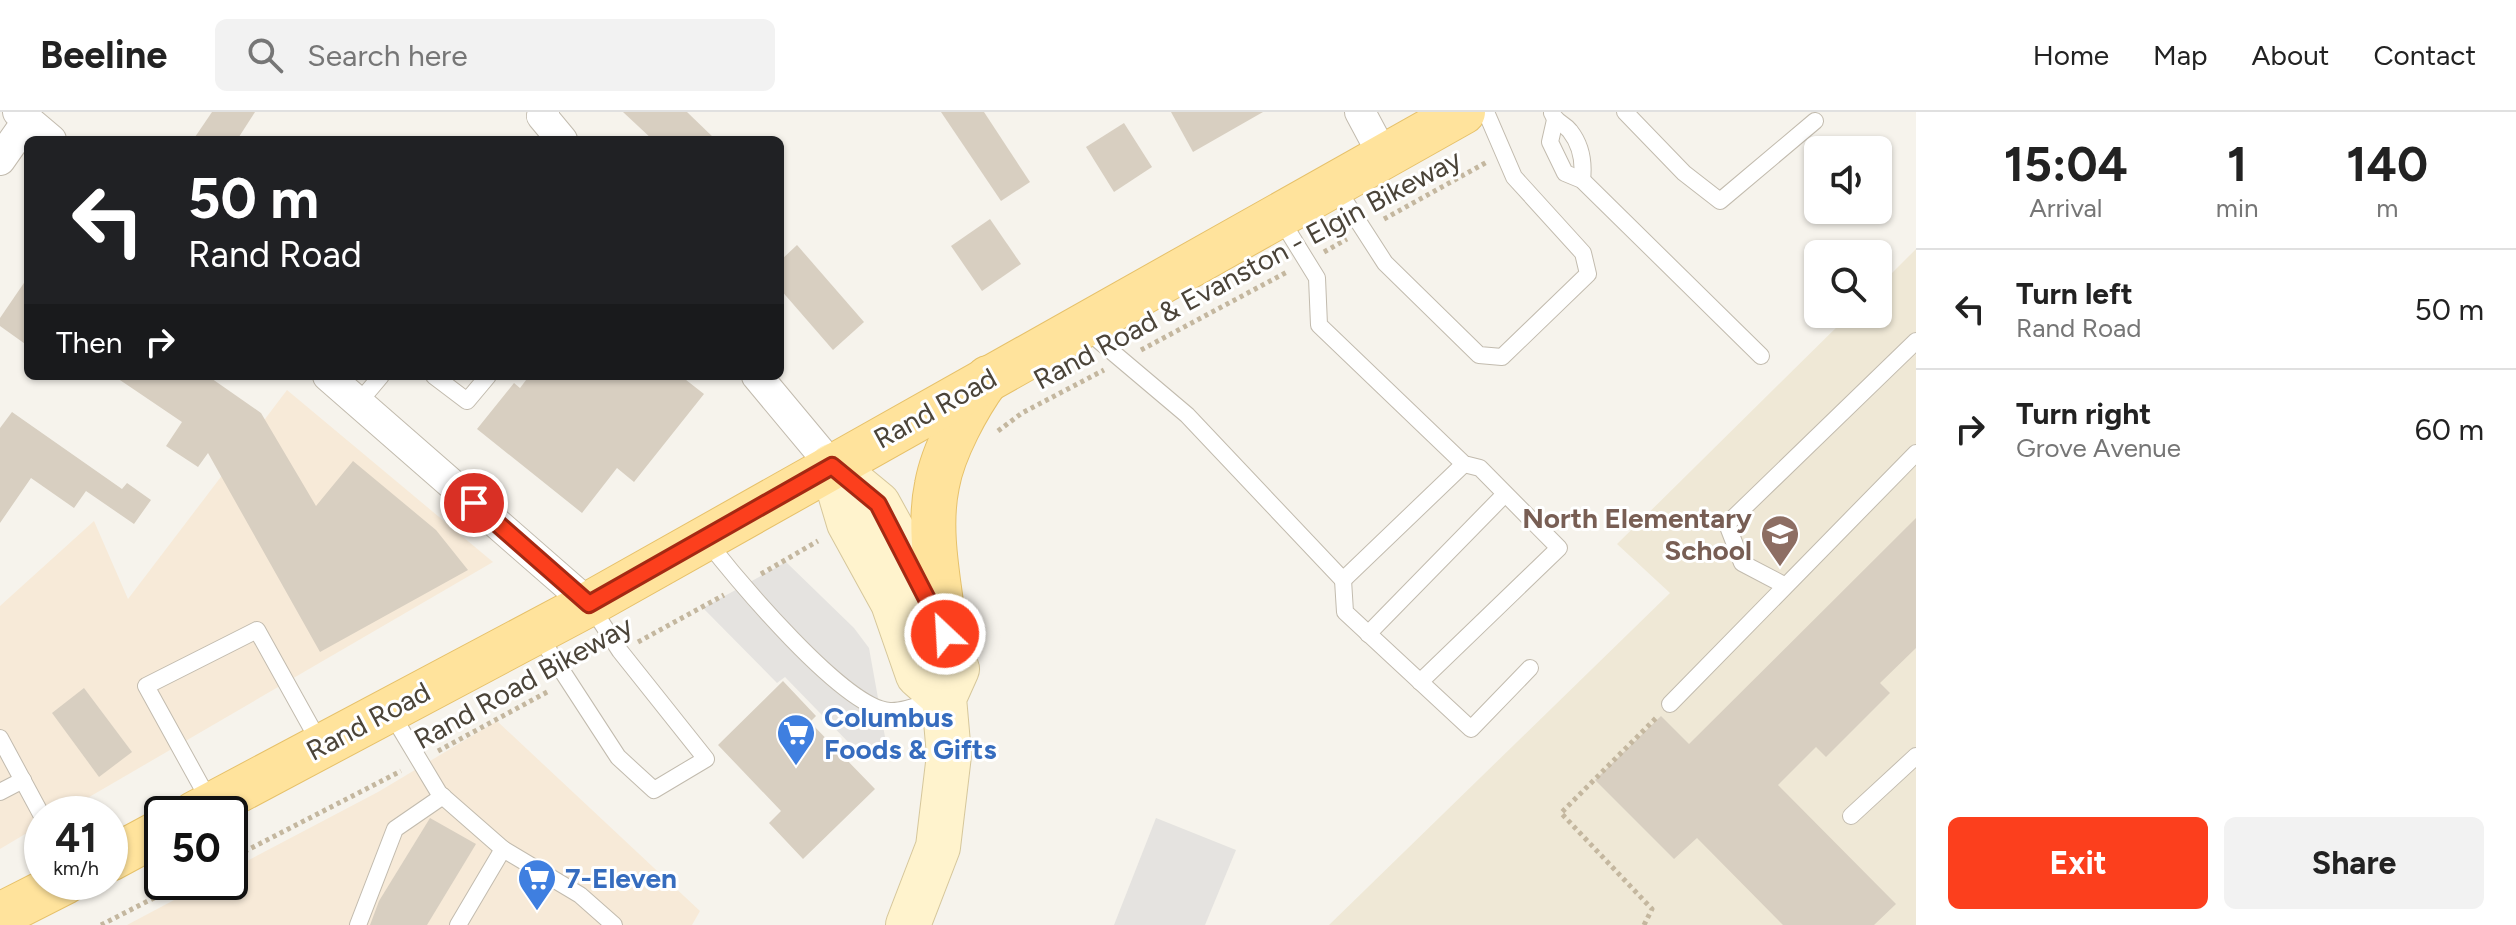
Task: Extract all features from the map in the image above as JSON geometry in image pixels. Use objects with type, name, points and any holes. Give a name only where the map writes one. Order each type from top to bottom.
[{"type":"main road","name":"Rand Road","points":[[228,796],[589,604],[1333,182],[1463,112]]},
{"type":"main road","points":[[945,634],[934,525],[937,483],[969,404],[989,377]]},
{"type":"main road","points":[[832,466],[878,504],[945,634],[957,669],[944,698],[949,755],[938,847],[908,925]]},
{"type":"main road","points":[[832,466],[849,523],[893,603],[918,675],[944,698]]},
{"type":"main road","points":[[0,915],[30,900]]},
{"type":"street","points":[[544,112],[542,116],[559,136]]},
{"type":"street","points":[[1360,112],[1383,155]]},
{"type":"street","points":[[0,160],[23,116],[46,136]]},
{"type":"street","points":[[333,380],[589,604]]},
{"type":"street","points":[[760,380],[832,466]]},
{"type":"lane","points":[[1333,182],[1385,263],[1479,355],[1502,357],[1588,274],[1583,253],[1514,177],[1486,112]]},
{"type":"lane","points":[[1625,112],[1684,173],[1720,201],[1815,121]]},
{"type":"lane","points":[[1553,116],[1570,130],[1584,162],[1582,180],[1761,356]]},
{"type":"lane","points":[[1278,214],[1317,278],[1319,325],[1464,464],[1480,468],[1559,548],[1420,682]]},
{"type":"lane","points":[[1080,325],[1187,415],[1343,580],[1345,612],[1471,729],[1530,668]]},
{"type":"lane","points":[[1784,585],[1742,563],[1727,524],[1916,341]]},
{"type":"lane","points":[[359,402],[378,380]]},
{"type":"lane","points":[[439,380],[467,401],[485,380]]},
{"type":"lane","points":[[1670,704],[1916,453]]},
{"type":"lane","points":[[1343,580],[1464,464]]},
{"type":"lane","points":[[1368,634],[1505,494]]},
{"type":"lane","points":[[705,538],[742,585],[852,694],[890,711],[944,698]]},
{"type":"lane","points":[[537,631],[618,757],[654,790],[706,759],[620,651],[589,604]]},
{"type":"lane","points":[[197,796],[146,686],[257,630],[322,746]]},
{"type":"lane","points":[[389,710],[443,796],[503,849],[580,895],[614,925]]},
{"type":"lane","points":[[0,738],[31,796]]},
{"type":"lane","points":[[1851,816],[1916,756]]},
{"type":"lane","points":[[0,792],[23,780]]},
{"type":"lane","points":[[358,925],[395,829],[443,796]]},
{"type":"lane","points":[[458,925],[503,849]]},
{"type":"path","name":"Rand Road & Evanston - Elgin Bikeway","points":[[988,439],[1022,413],[1504,153]]},
{"type":"path","name":"Rand Road Bikeway","points":[[620,651],[831,533]]},
{"type":"path","name":"Rand Road Bikeway","points":[[248,850],[568,680]]},
{"type":"path","points":[[1644,925],[1652,909],[1561,813],[1670,704]]},
{"type":"path","points":[[101,925],[150,900]]},
{"type":"shaded area","name":"North Elementary School","points":[[1916,249],[1916,925],[1329,925],[1670,593],[1617,544],[1836,328],[1892,328],[1892,273]]},
{"type":"shaded area","points":[[287,390],[493,562],[91,796],[24,796],[24,835],[0,849],[0,606],[94,521],[128,599]]},
{"type":"shaded area","points":[[786,562],[854,628],[869,648],[887,748],[850,744],[785,677],[777,683],[703,608]]},
{"type":"shaded area","points":[[497,721],[700,911],[692,925],[127,925],[174,900],[248,900],[248,861],[378,792]]},
{"type":"shaded area","points":[[1156,818],[1236,850],[1205,925],[1114,925]]},
{"type":"building","points":[[212,112],[255,112],[240,136],[196,136]]},
{"type":"building","points":[[623,112],[687,112],[712,136],[649,136]]},
{"type":"building","points":[[941,112],[984,112],[1030,182],[1001,201]]},
{"type":"building","points":[[1171,112],[1263,112],[1193,152]]},
{"type":"building","points":[[1124,123],[1152,167],[1114,192],[1086,147]]},
{"type":"building","points":[[990,219],[1021,264],[982,291],[951,246]]},
{"type":"building","points":[[797,245],[864,322],[833,350],[784,294],[784,257]]},
{"type":"building","points":[[24,283],[24,343],[0,326],[0,318]]},
{"type":"building","points":[[120,380],[214,380],[261,413],[316,506],[353,461],[436,530],[468,570],[320,652],[208,453],[198,467],[166,446],[182,422]]},
{"type":"building","points":[[526,380],[686,380],[704,394],[634,482],[617,468],[582,513],[477,429],[514,383],[520,388]]},
{"type":"building","points":[[12,412],[122,489],[127,483],[151,500],[134,524],[86,491],[74,508],[31,478],[0,523],[0,428]]},
{"type":"building","points":[[1916,518],[1916,648],[1880,683],[1890,693],[1826,757],[1816,747],[1778,785],[1896,904],[1874,925],[1783,925],[1697,838],[1674,859],[1595,780],[1661,716],[1689,744]]},
{"type":"building","name":"Columbus Foods & Gifts","points":[[783,681],[816,716],[810,722],[875,789],[803,859],[769,823],[781,811],[718,745]]},
{"type":"building","points":[[84,688],[132,752],[99,777],[52,713]]},
{"type":"building","points":[[430,818],[476,844],[427,925],[370,925],[379,901]]},
{"type":"place","name":"North Elementary School","points":[[1780,568]]},
{"type":"place","name":"Columbus Foods & Gifts","points":[[796,767]]},
{"type":"place","name":"7-Eleven","points":[[537,912]]},
{"type":"route","points":[[474,503],[589,604],[832,466],[878,504],[919,578],[945,634]]}]
